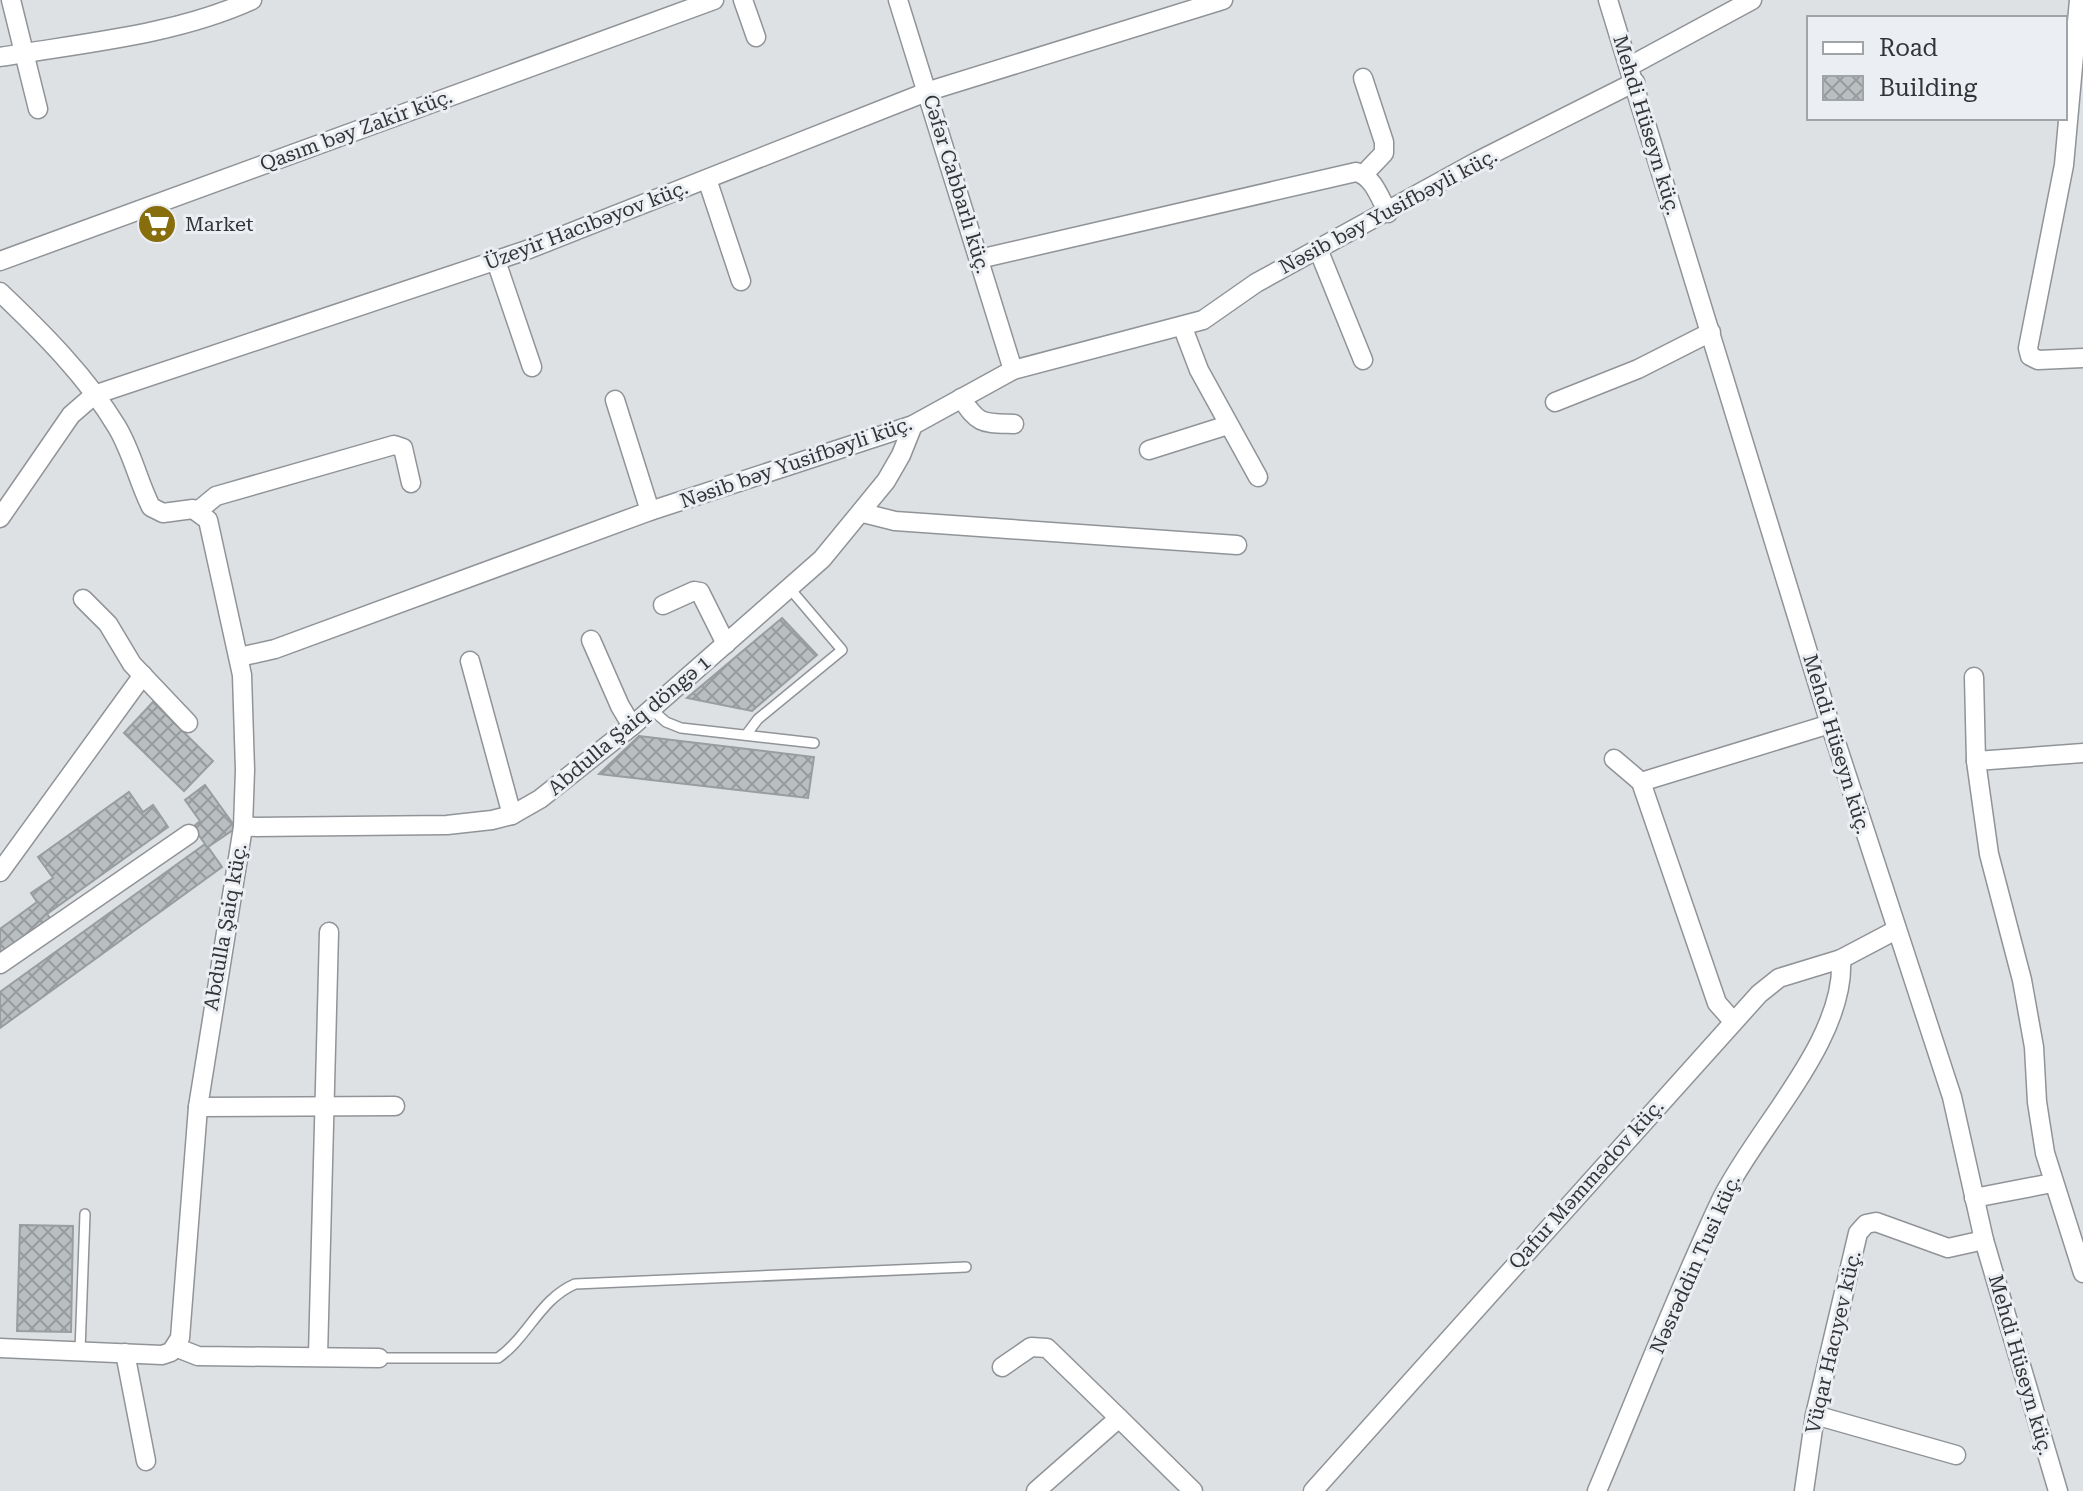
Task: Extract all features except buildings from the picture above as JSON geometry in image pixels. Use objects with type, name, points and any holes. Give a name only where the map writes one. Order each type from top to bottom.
[{"type":"street","points":[[11,0],[21,53],[38,109]]},
{"type":"street","name":"Qasım bəy Zakir küç.","points":[[0,261],[714,0]]},
{"type":"street","points":[[743,0],[756,37]]},
{"type":"street","name":"Cəfər Cabbarlı küç.","points":[[898,0],[929,91],[1013,370]]},
{"type":"street","name":"Üzeyir Hacıbəyov küç.","points":[[0,518],[71,415],[94,395],[496,261],[929,91],[1223,0]]},
{"type":"street","name":"Mehdi Hüseyn küç.","points":[[1608,0],[1830,724],[1952,1097],[1984,1240],[2058,1491]]},
{"type":"street","name":"Nəsib bəy Yusifbəyli küç.","points":[[239,657],[275,649],[650,511],[913,425],[1013,370],[1183,328],[1203,320],[1256,283],[1388,213],[1632,74],[1752,0]]},
{"type":"street","points":[[2079,0],[2074,165],[2028,348],[2030,356],[2038,360],[2083,358]]},
{"type":"street","points":[[0,57],[172,26],[241,2]]},
{"type":"street","points":[[1363,78],[1384,142],[1384,153],[1364,174]]},
{"type":"street","points":[[979,259],[1356,172],[1364,174],[1388,213]]},
{"type":"street","points":[[707,179],[741,281]]},
{"type":"street","points":[[1318,249],[1363,360]]},
{"type":"street","points":[[496,261],[532,367]]},
{"type":"street","points":[[0,292],[32,322],[94,395],[118,428],[151,507],[163,513],[199,510],[216,496],[394,445],[403,448],[411,483]]},
{"type":"street","points":[[1183,328],[1228,425],[1258,477]]},
{"type":"street","points":[[1555,402],[1638,369],[1711,332]]},
{"type":"street","points":[[961,398],[975,419],[983,423],[1014,424]]},
{"type":"street","points":[[615,400],[650,511]]},
{"type":"street","name":"Abdulla Şaiq döngə 1","points":[[243,827],[447,825],[512,815],[552,790],[632,726],[791,590],[863,513],[901,455],[913,425]]},
{"type":"street","points":[[1149,450],[1228,425]]},
{"type":"street","name":"Abdulla Şaiq küç.","points":[[175,1347],[184,1319],[198,1107],[243,827],[245,770],[239,657],[208,520],[199,510]]},
{"type":"street","points":[[863,513],[895,521],[1237,545]]},
{"type":"street","points":[[663,605],[694,591],[700,592],[726,644]]},
{"type":"street","points":[[83,599],[108,624],[143,675],[188,723]]},
{"type":"street","points":[[591,640],[632,726]]},
{"type":"street","points":[[470,661],[512,815]]},
{"type":"street","points":[[0,872],[117,706],[143,675]]},
{"type":"street","points":[[1974,677],[1976,761],[1989,854],[2022,980],[2034,1047],[2037,1102],[2052,1183],[2083,1273]]},
{"type":"street","points":[[1641,782],[1830,724]]},
{"type":"street","points":[[1976,761],[2083,753]]},
{"type":"street","points":[[1614,759],[1641,782],[1717,1003],[1732,1020]]},
{"type":"street","points":[[0,964],[189,834]]},
{"type":"street","name":"Qafur Məmmədov küç.","points":[[1313,1491],[1732,1020],[1779,978],[1841,959],[1896,930]]},
{"type":"street","points":[[318,1356],[329,932]]},
{"type":"street","name":"Nəsrəddin Tusi küç.","points":[[1597,1491],[1735,1173],[1831,1022],[1842,981],[1841,959]]},
{"type":"street","points":[[198,1107],[395,1106]]},
{"type":"street","points":[[1974,1198],[2052,1183]]},
{"type":"street","name":"Vüqar Hacıyev küç.","points":[[1804,1491],[1815,1415],[1858,1233],[1866,1224],[1876,1222],[1948,1248],[1984,1240]]},
{"type":"street","points":[[0,1348],[162,1355],[175,1347],[198,1356],[379,1358]]},
{"type":"street","points":[[1002,1367],[1031,1347],[1047,1348],[1193,1491]]},
{"type":"street","points":[[125,1353],[146,1461]]},
{"type":"street","points":[[1815,1415],[1956,1455]]},
{"type":"street","points":[[1036,1491],[1119,1418]]},
{"type":"lane","points":[[746,735],[758,719],[842,650],[791,590]]},
{"type":"lane","points":[[651,709],[666,722],[681,728],[814,743]]},
{"type":"lane","points":[[80,1351],[85,1214]]},
{"type":"lane","points":[[379,1358],[498,1358],[509,1351],[552,1297],[575,1284],[966,1267]]},
{"type":"place","name":"Market","points":[[157,224]]}]
